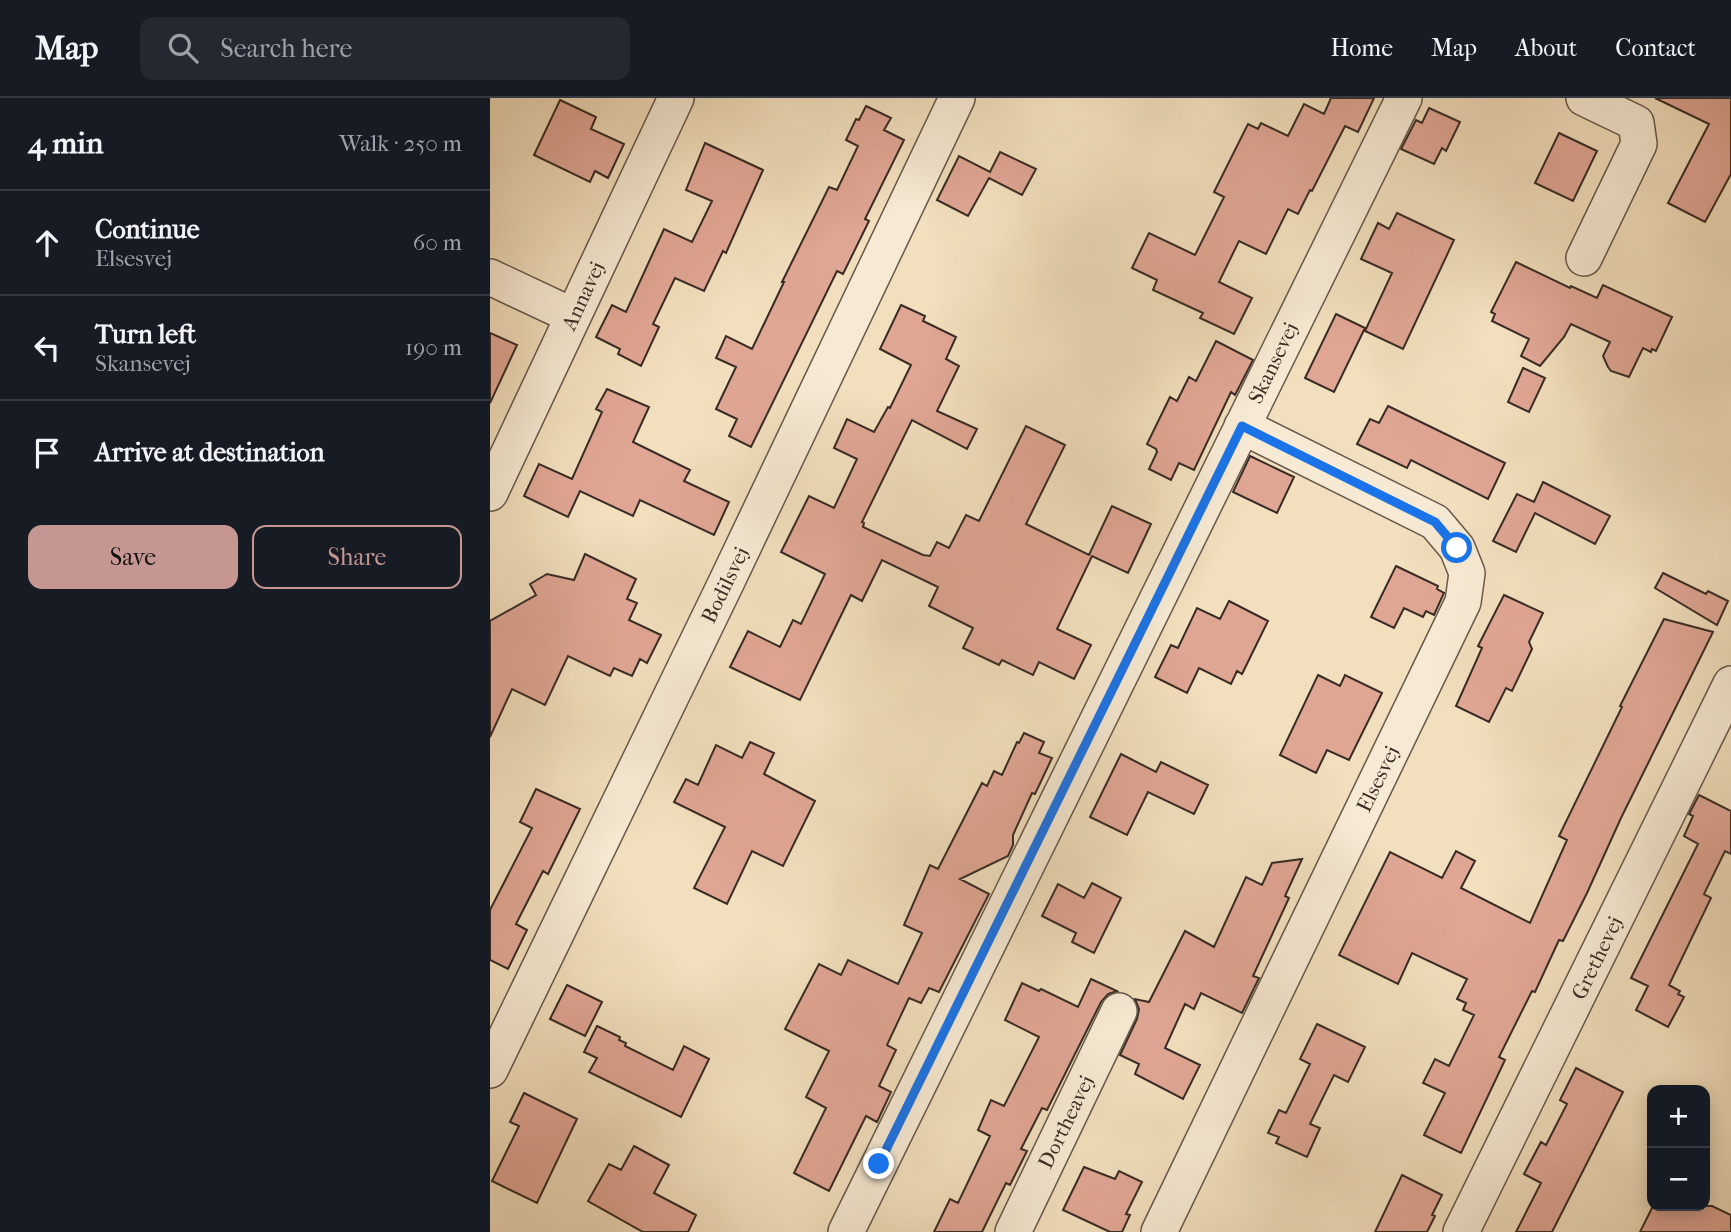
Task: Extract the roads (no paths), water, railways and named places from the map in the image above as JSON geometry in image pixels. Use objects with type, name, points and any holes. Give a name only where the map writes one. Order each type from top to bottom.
[{"type":"street","name":"Annavej","points":[[490,493],[676,98]]},
{"type":"street","name":"Bodilsvej","points":[[490,1070],[957,98]]},
{"type":"street","name":"Skansevej","points":[[846,1232],[1404,98]]},
{"type":"street","points":[[1584,98],[1636,123],[1639,144],[1584,258]]},
{"type":"street","points":[[490,277],[573,316]]},
{"type":"street","name":"Elsesvej","points":[[1159,1232],[1463,602],[1467,573],[1457,548],[1435,522],[1242,426]]},
{"type":"street","name":"Grethevej","points":[[1461,1232],[1731,684]]},
{"type":"street","name":"Dortheavej","points":[[1013,1232],[1119,1011]]}]
